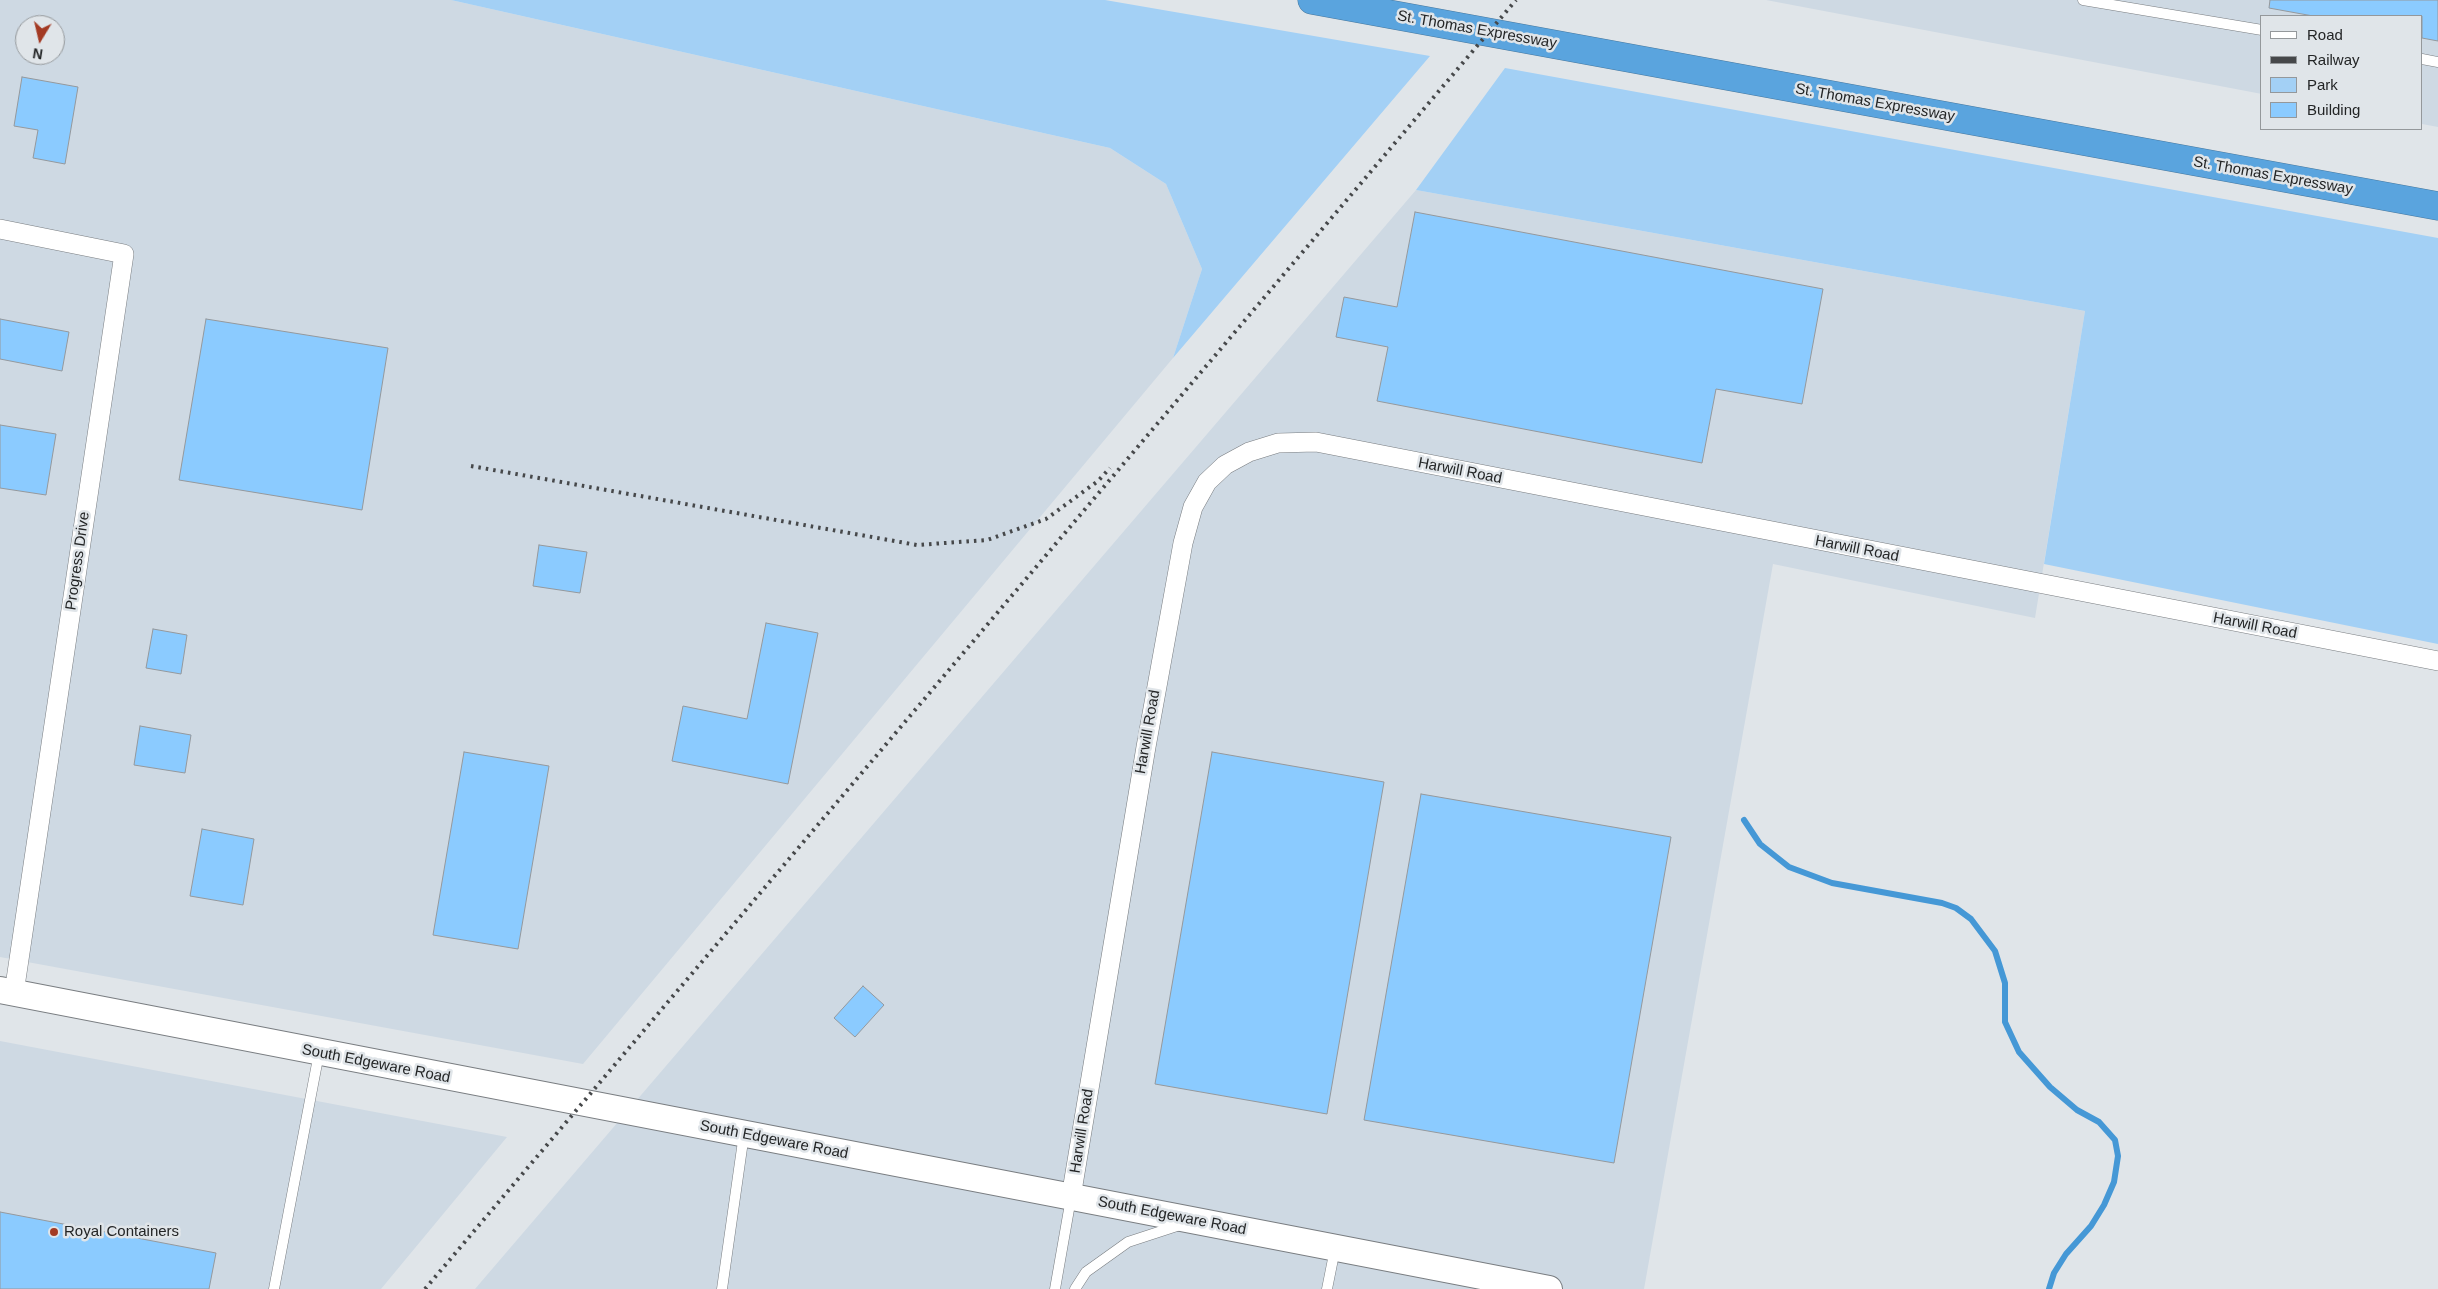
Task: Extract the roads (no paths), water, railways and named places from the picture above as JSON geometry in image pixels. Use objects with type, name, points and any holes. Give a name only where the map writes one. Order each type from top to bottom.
[{"type":"highway","name":"St. Thomas Expressway","points":[[1312,0],[2438,206]]},
{"type":"main road","name":"South Edgeware Road","points":[[7,991],[319,1053],[1549,1289]]},
{"type":"street","name":"Progress Drive","points":[[0,229],[124,254],[7,991]]},
{"type":"street","name":"Harwill Road","points":[[1071,1197],[1146,746],[1183,543],[1193,507],[1207,482],[1225,465],[1249,452],[1278,443],[1316,442],[2438,661]]},
{"type":"lane","points":[[2083,0],[2260,30]]},
{"type":"lane","points":[[2423,59],[2438,62]]},
{"type":"lane","points":[[274,1289],[319,1053]]},
{"type":"lane","points":[[722,1289],[744,1134]]},
{"type":"lane","points":[[1055,1289],[1071,1197]]},
{"type":"lane","points":[[1075,1289],[1086,1272],[1128,1242],[1195,1221]]},
{"type":"lane","points":[[1327,1289],[1335,1248]]},
{"type":"waterway","points":[[1744,820],[1760,844],[1789,867],[1832,883],[1942,903],[1956,908],[1971,919],[1995,951],[2005,983],[2005,1022],[2019,1052],[2050,1087],[2077,1110],[2099,1122],[2115,1140],[2118,1156],[2114,1182],[2104,1205],[2091,1226],[2066,1254],[2054,1273],[2049,1289]]},
{"type":"railway","points":[[425,1289],[1516,0]]},
{"type":"railway","points":[[471,466],[917,545],[987,540],[1046,519],[1098,481],[1110,468]]},
{"type":"place","name":"Royal Containers","points":[[54,1232]]}]
